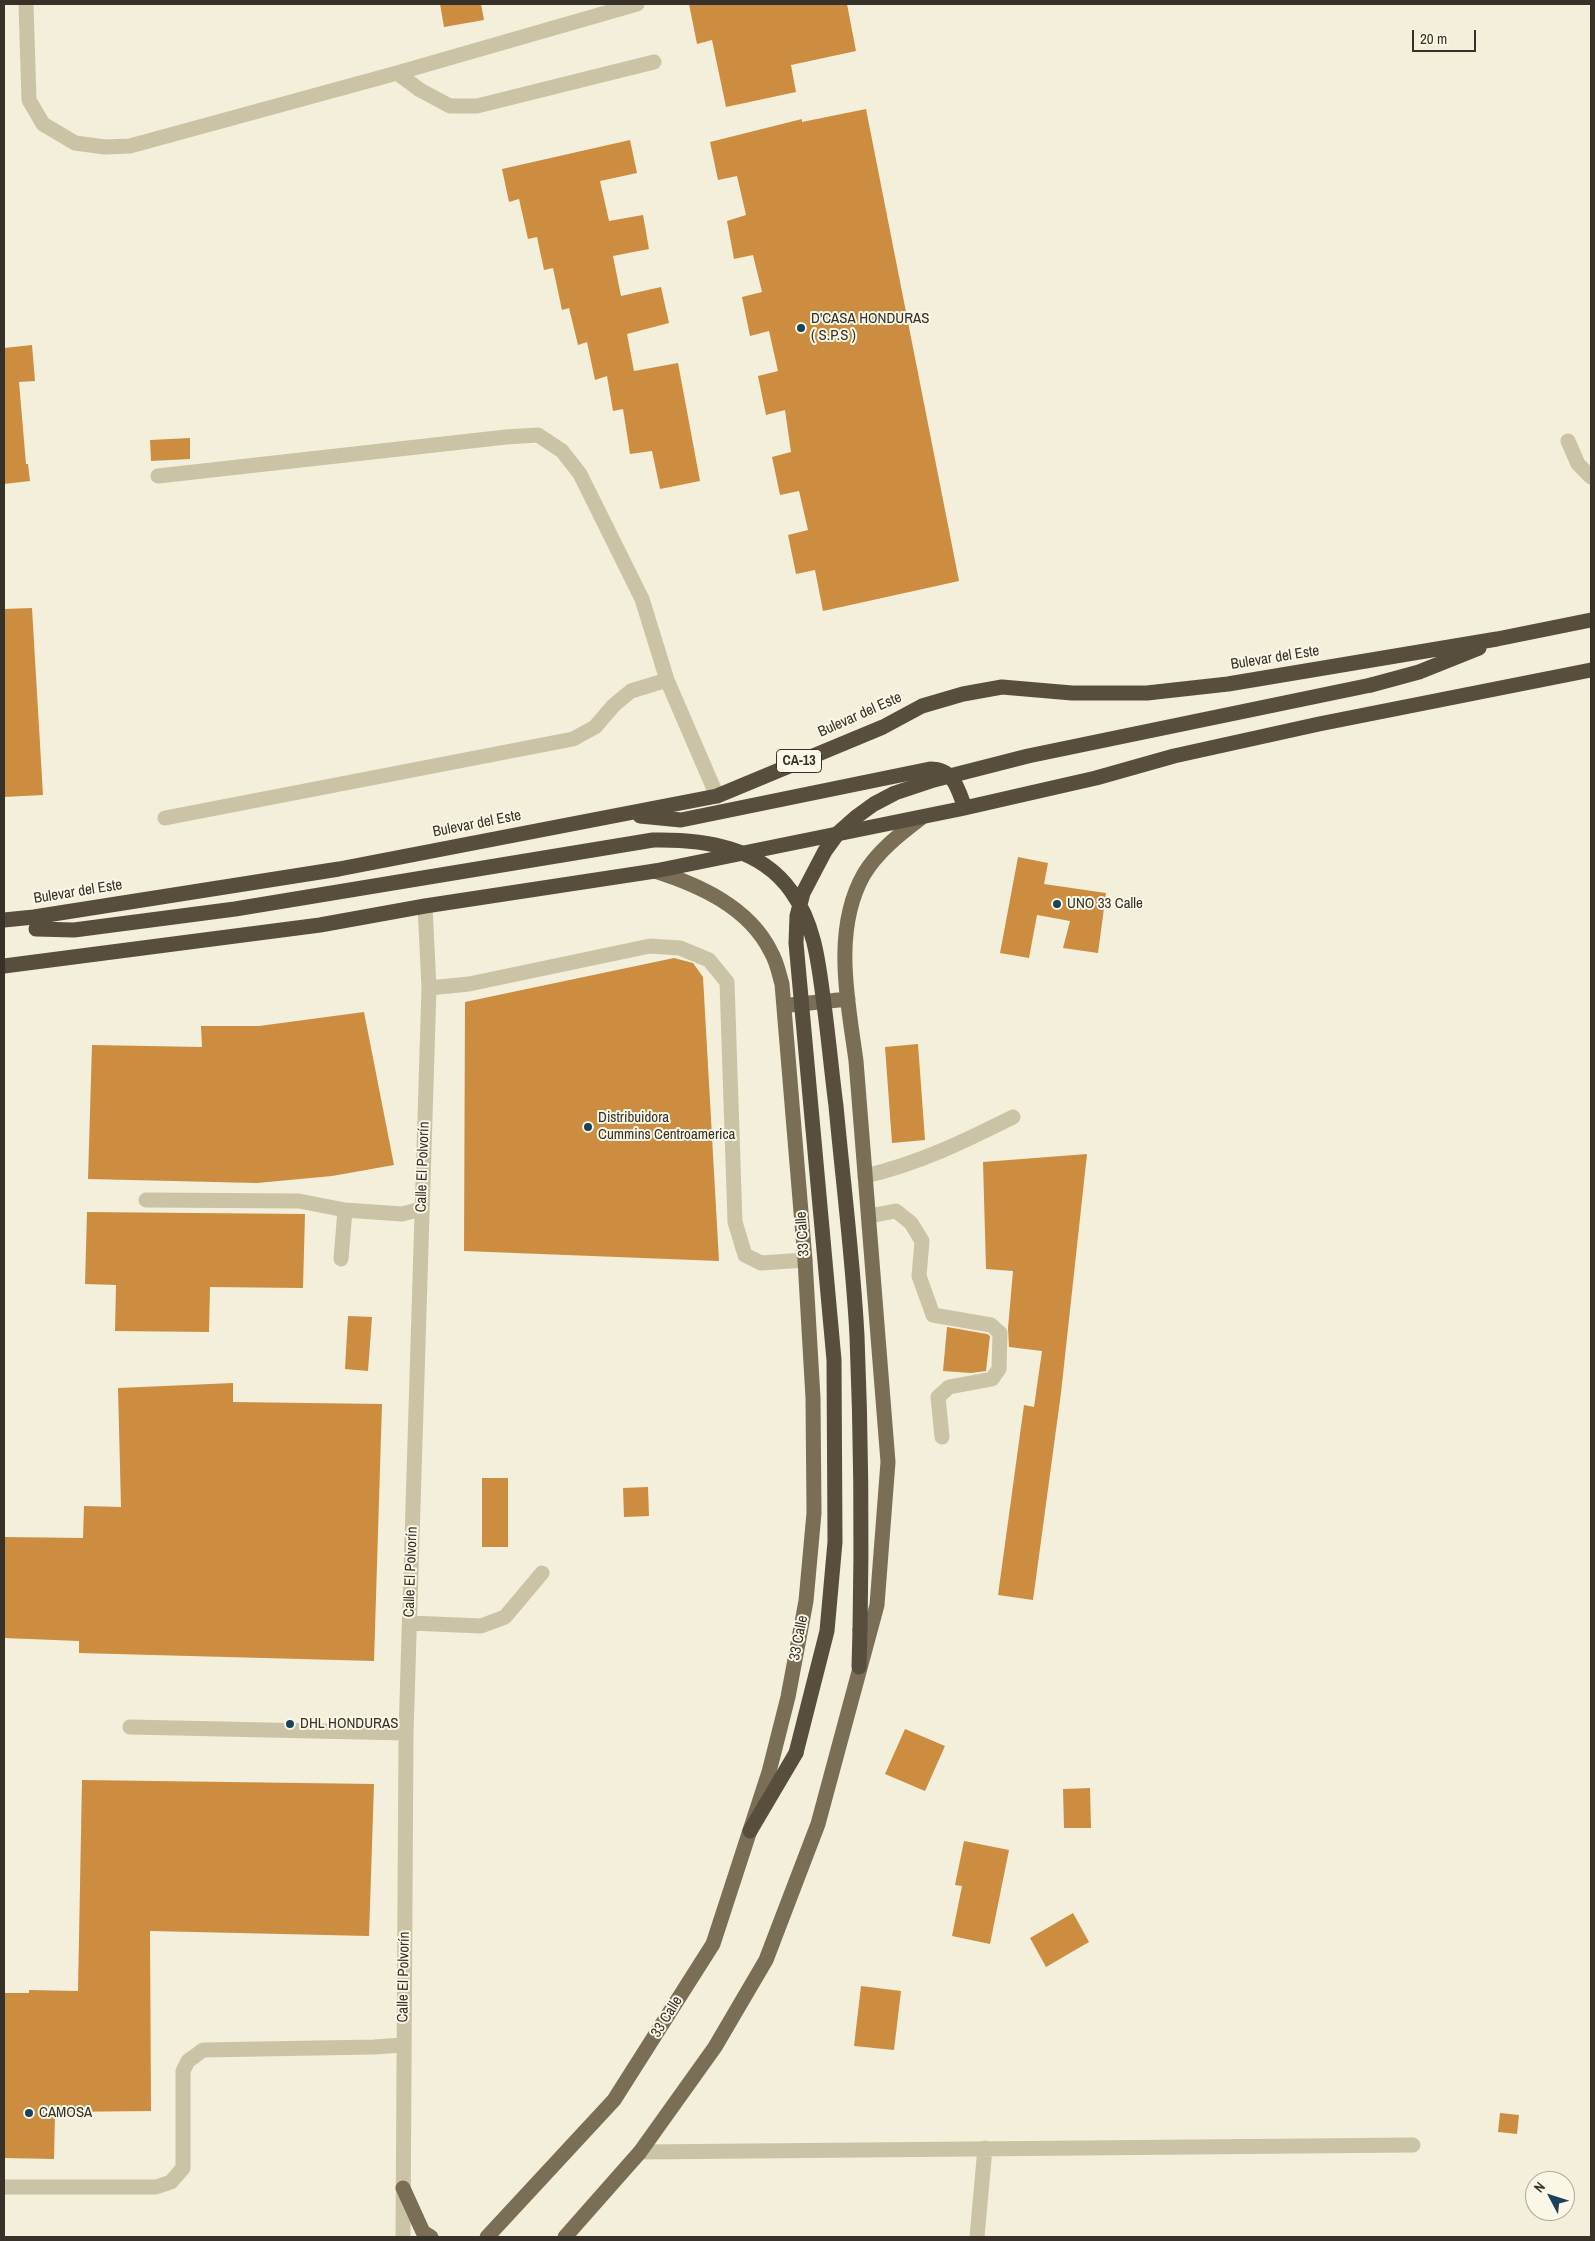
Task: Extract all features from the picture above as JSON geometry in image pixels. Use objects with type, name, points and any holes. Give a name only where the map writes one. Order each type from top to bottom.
[{"type":"highway","name":"Bulevar del Este","points":[[4,920],[44,916],[339,868],[717,796],[883,727],[922,706],[962,694],[1002,687],[1072,693],[1147,693],[1228,684],[1497,640],[1591,620]]},
{"type":"highway","points":[[750,1831],[796,1753],[827,1631],[835,1542],[834,1360],[796,943],[797,916],[803,893],[813,871],[838,833],[856,817],[874,804],[910,787],[1028,756],[1371,685],[1419,672],[1497,640]]},
{"type":"highway","points":[[4,966],[310,926],[425,906],[655,871],[920,818],[1096,778],[1174,756],[1319,724],[1591,670]]},
{"type":"highway","points":[[619,815],[681,820],[880,778],[935,769],[951,776],[965,808]]},
{"type":"highway","points":[[4,926],[74,930],[235,909],[653,840],[676,840],[724,846],[746,854],[776,874],[791,890],[804,912],[817,950],[832,1068],[857,1334],[862,1502],[859,1667]]},
{"type":"main road","points":[[565,2237],[640,2152],[715,2047],[766,1960],[818,1824],[877,1605],[888,1462],[866,1176],[856,1061],[848,999],[847,929],[856,890],[876,858],[920,818]]},
{"type":"main road","name":"33 Calle","points":[[487,2237],[614,2100],[713,1944],[769,1772],[788,1697],[806,1601],[814,1503],[814,1398],[805,1260],[782,984],[772,952],[750,923],[735,910],[696,886],[655,871]]},
{"type":"main road","points":[[785,1005],[848,999]]},
{"type":"main road","points":[[403,2188],[423,2232],[431,2237]]},
{"type":"street","points":[[26,4],[29,100],[44,124],[74,143],[104,147],[130,146],[397,73],[637,4]]},
{"type":"street","points":[[397,73],[420,90],[450,106],[478,106],[654,62]]},
{"type":"street","points":[[158,476],[538,435],[562,451],[580,474],[642,599],[668,680],[717,796]]},
{"type":"street","points":[[1568,441],[1578,464],[1591,477]]},
{"type":"street","points":[[165,818],[573,739],[595,727],[614,705],[631,691],[668,680]]},
{"type":"street","name":"Calle El Polvorín","points":[[403,2237],[406,1733],[429,988],[425,906]]},
{"type":"street","points":[[429,988],[469,984],[650,946],[680,948],[709,960],[727,982],[735,1222],[745,1255],[761,1263],[805,1260]]},
{"type":"street","points":[[866,1176],[891,1170],[942,1152],[1013,1117]]},
{"type":"street","points":[[146,1200],[299,1201],[345,1210],[402,1214],[421,1209]]},
{"type":"street","points":[[340,1259],[345,1210]]},
{"type":"street","points":[[869,1216],[896,1211],[911,1223],[922,1241],[919,1276],[933,1315],[991,1324],[1000,1333],[999,1369],[992,1379],[949,1387],[938,1397],[942,1437]]},
{"type":"street","points":[[410,1623],[481,1626],[505,1617],[542,1572]]},
{"type":"street","points":[[130,1727],[406,1733]]},
{"type":"street","points":[[4,2187],[156,2187],[171,2182],[183,2168],[183,2071],[188,2061],[203,2050],[403,2045]]},
{"type":"street","points":[[640,2152],[1413,2144]]},
{"type":"street","points":[[977,2237],[985,2148]]},
{"type":"building","points":[[440,4],[481,4],[484,20],[444,27]]},
{"type":"building","points":[[689,4],[847,4],[856,51],[791,65],[796,92],[726,107],[712,40],[697,44]]},
{"type":"building","points":[[866,109],[959,581],[823,611],[815,570],[796,574],[788,535],[808,530],[799,491],[780,495],[772,457],[791,452],[785,410],[766,415],[758,376],[778,371],[769,331],[750,336],[742,297],[762,292],[753,255],[734,259],[727,221],[746,215],[737,176],[718,180],[710,142],[802,119],[802,122]]},
{"type":"building","points":[[630,140],[637,173],[600,181],[609,221],[643,215],[649,249],[613,256],[621,296],[661,287],[669,323],[627,334],[634,371],[678,363],[700,481],[660,489],[652,451],[630,454],[623,409],[613,411],[607,376],[595,380],[587,342],[578,345],[569,308],[562,310],[553,268],[544,270],[537,237],[528,239],[519,199],[509,202],[502,169]]},
{"type":"building","points":[[32,345],[35,381],[19,382],[26,464],[28,464],[30,481],[4,484],[4,348]]},
{"type":"building","points":[[190,438],[190,459],[151,461],[150,440]]},
{"type":"building","points":[[32,608],[43,795],[4,797],[4,609]]},
{"type":"building","name":"UNO 33 Calle","points":[[1018,857],[1048,863],[1044,884],[1106,893],[1098,953],[1063,948],[1070,921],[1037,915],[1029,958],[1000,953]]},
{"type":"building","name":"Distribuidora Cummins Centroamerica","points":[[674,958],[693,963],[703,977],[719,1261],[464,1251],[465,1002]]},
{"type":"building","points":[[364,1012],[394,1165],[332,1176],[257,1183],[88,1179],[92,1045],[202,1047],[201,1026],[259,1026]]},
{"type":"building","points":[[918,1044],[925,1140],[892,1143],[885,1047]]},
{"type":"building","points":[[1087,1154],[1061,1393],[1033,1600],[998,1595],[1024,1405],[1034,1407],[1042,1351],[1009,1347],[1008,1328],[1013,1271],[986,1269],[983,1162]]},
{"type":"building","points":[[87,1212],[305,1214],[303,1288],[210,1287],[209,1332],[115,1331],[116,1285],[85,1284]]},
{"type":"building","points":[[348,1316],[372,1317],[368,1371],[345,1369]]},
{"type":"building","points":[[947,1327],[990,1336],[986,1371],[971,1373],[943,1371]]},
{"type":"building","points":[[233,1383],[233,1402],[382,1404],[374,1661],[79,1653],[79,1641],[4,1638],[4,1537],[83,1538],[84,1506],[121,1507],[118,1388]]},
{"type":"building","points":[[482,1478],[508,1478],[508,1547],[482,1547]]},
{"type":"building","points":[[648,1487],[649,1516],[624,1517],[623,1488]]},
{"type":"building","points":[[905,1729],[945,1746],[925,1791],[885,1774]]},
{"type":"building","points":[[82,1780],[374,1784],[369,1936],[150,1931],[151,2111],[55,2112],[54,2159],[4,2158],[4,1993],[29,1993],[29,1990],[78,1991]]},
{"type":"building","points":[[1090,1788],[1091,1828],[1064,1828],[1063,1789]]},
{"type":"building","points":[[964,1841],[1009,1850],[990,1944],[952,1936],[962,1886],[955,1885]]},
{"type":"building","points":[[1073,1913],[1089,1942],[1046,1967],[1030,1938]]},
{"type":"building","points":[[861,1986],[901,1991],[894,2050],[854,2046]]},
{"type":"building","points":[[1500,2113],[1519,2115],[1517,2134],[1498,2132]]},
{"type":"place","name":"D'CASA HONDURAS ( S.P.S )","points":[[801,328]]},
{"type":"place","name":"UNO 33 Calle","points":[[1057,904]]},
{"type":"place","name":"Distribuidora Cummins Centroamerica","points":[[588,1127]]},
{"type":"place","name":"DHL HONDURAS","points":[[290,1724]]},
{"type":"place","name":"CAMOSA","points":[[29,2113]]}]
